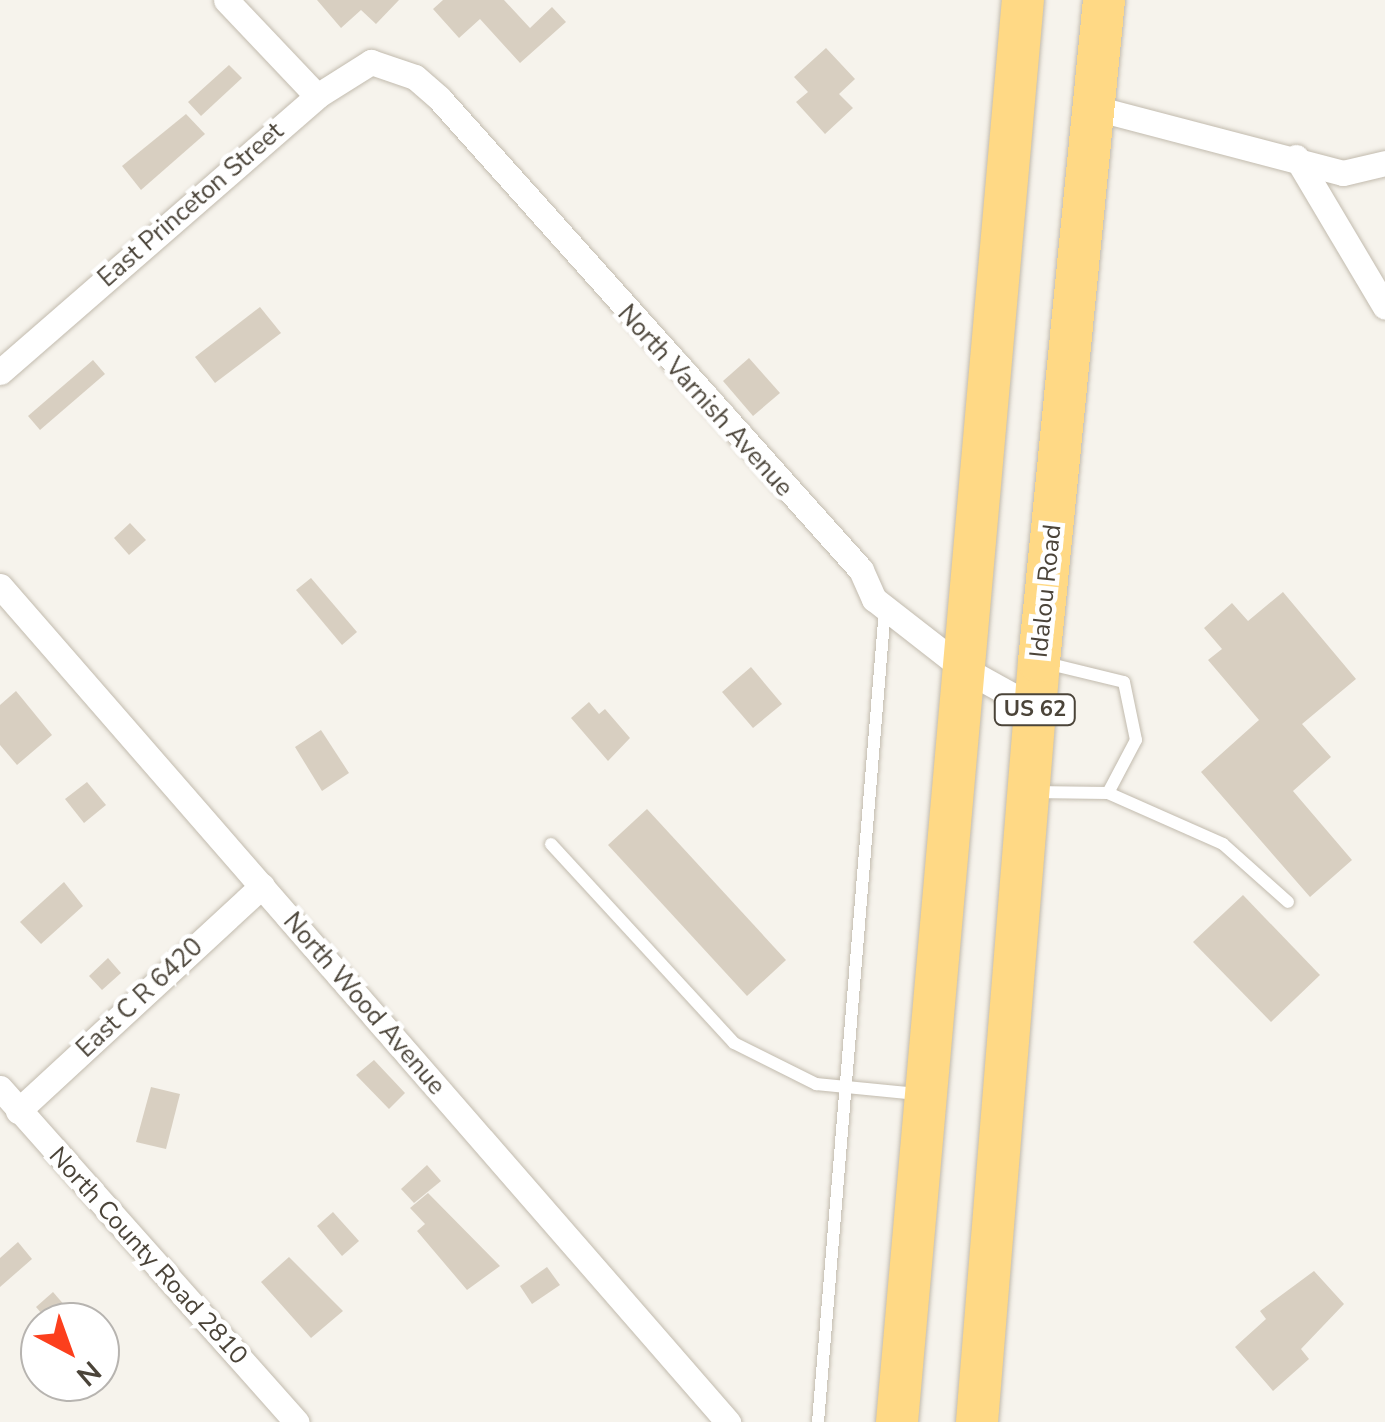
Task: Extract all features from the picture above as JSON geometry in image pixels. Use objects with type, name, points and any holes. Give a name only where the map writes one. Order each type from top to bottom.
[{"type":"highway","name":"US 62","points":[[897,1422],[1023,0]]},
{"type":"highway","name":"Idalou Road","points":[[977,1422],[1039,661],[1104,0]]},
{"type":"street","points":[[226,0],[316,96]]},
{"type":"street","name":"East Princeton Street","points":[[0,372],[316,96],[371,62],[394,70]]},
{"type":"street","name":"North Varnish Avenue","points":[[394,70],[415,77],[439,98],[861,570],[884,608],[962,667],[1035,708]]},
{"type":"street","points":[[1095,108],[1296,157],[1343,173],[1385,163]]},
{"type":"street","points":[[1296,157],[1385,307]]},
{"type":"street","name":"North Wood Avenue","points":[[0,586],[728,1422]]},
{"type":"street","name":"East C R 6420","points":[[18,1110],[262,886]]},
{"type":"street","name":"North County Road 2810","points":[[0,1088],[297,1422]]},
{"type":"lane","points":[[818,1422],[884,608]]},
{"type":"lane","points":[[1039,661],[1124,682],[1136,740],[1108,794]]},
{"type":"lane","points":[[1028,792],[1108,794],[1223,844],[1288,902]]},
{"type":"lane","points":[[551,844],[734,1043],[816,1084],[925,1095]]},
{"type":"building","points":[[317,0],[399,0],[376,24],[361,10],[341,28]]},
{"type":"building","points":[[443,0],[504,0],[530,28],[552,7],[566,22],[520,63],[480,19],[459,38],[433,9]]},
{"type":"building","points":[[826,48],[855,79],[839,94],[853,108],[825,134],[796,102],[808,92],[794,77]]},
{"type":"building","points":[[229,65],[242,78],[201,116],[188,102]]},
{"type":"building","points":[[186,114],[205,134],[141,190],[122,166]]},
{"type":"building","points":[[260,307],[281,333],[215,383],[195,357]]},
{"type":"building","points":[[749,358],[780,393],[753,416],[723,381]]},
{"type":"building","points":[[93,360],[105,374],[40,430],[28,416]]},
{"type":"building","points":[[130,523],[146,540],[129,555],[114,538]]},
{"type":"building","points":[[311,578],[357,632],[342,645],[296,590]]},
{"type":"building","points":[[1283,592],[1356,679],[1302,724],[1331,757],[1293,791],[1352,860],[1310,897],[1201,772],[1259,720],[1208,660],[1222,649],[1204,628],[1232,603],[1248,621]]},
{"type":"building","points":[[751,667],[782,704],[753,728],[722,692]]},
{"type":"building","points":[[16,691],[52,735],[17,765],[0,745],[0,705]]},
{"type":"building","points":[[589,702],[599,714],[605,709],[630,738],[608,761],[571,718]]},
{"type":"building","points":[[321,730],[349,773],[322,791],[295,747]]},
{"type":"building","points":[[87,782],[106,805],[84,823],[65,799]]},
{"type":"building","points":[[647,809],[786,960],[747,996],[608,845]]},
{"type":"building","points":[[64,882],[83,906],[41,944],[20,922]]},
{"type":"building","points":[[1243,895],[1320,975],[1271,1022],[1193,942]]},
{"type":"building","points":[[108,958],[121,973],[102,990],[89,976]]},
{"type":"building","points":[[374,1060],[405,1093],[389,1109],[356,1075]]},
{"type":"building","points":[[151,1087],[180,1094],[166,1149],[136,1142]]},
{"type":"building","points":[[427,1165],[441,1181],[414,1203],[401,1189]]},
{"type":"building","points":[[428,1193],[500,1266],[467,1290],[417,1231],[425,1224],[410,1208]]},
{"type":"building","points":[[333,1212],[359,1241],[342,1256],[317,1226]]},
{"type":"building","points":[[18,1242],[32,1259],[0,1287],[0,1258]]},
{"type":"building","points":[[289,1257],[343,1311],[311,1338],[261,1282]]},
{"type":"building","points":[[547,1267],[560,1285],[532,1304],[520,1286]]},
{"type":"building","points":[[1314,1271],[1344,1304],[1301,1349],[1309,1359],[1273,1391],[1235,1347],[1266,1319],[1260,1311]]},
{"type":"building","points":[[53,1292],[62,1302],[42,1302]]}]
